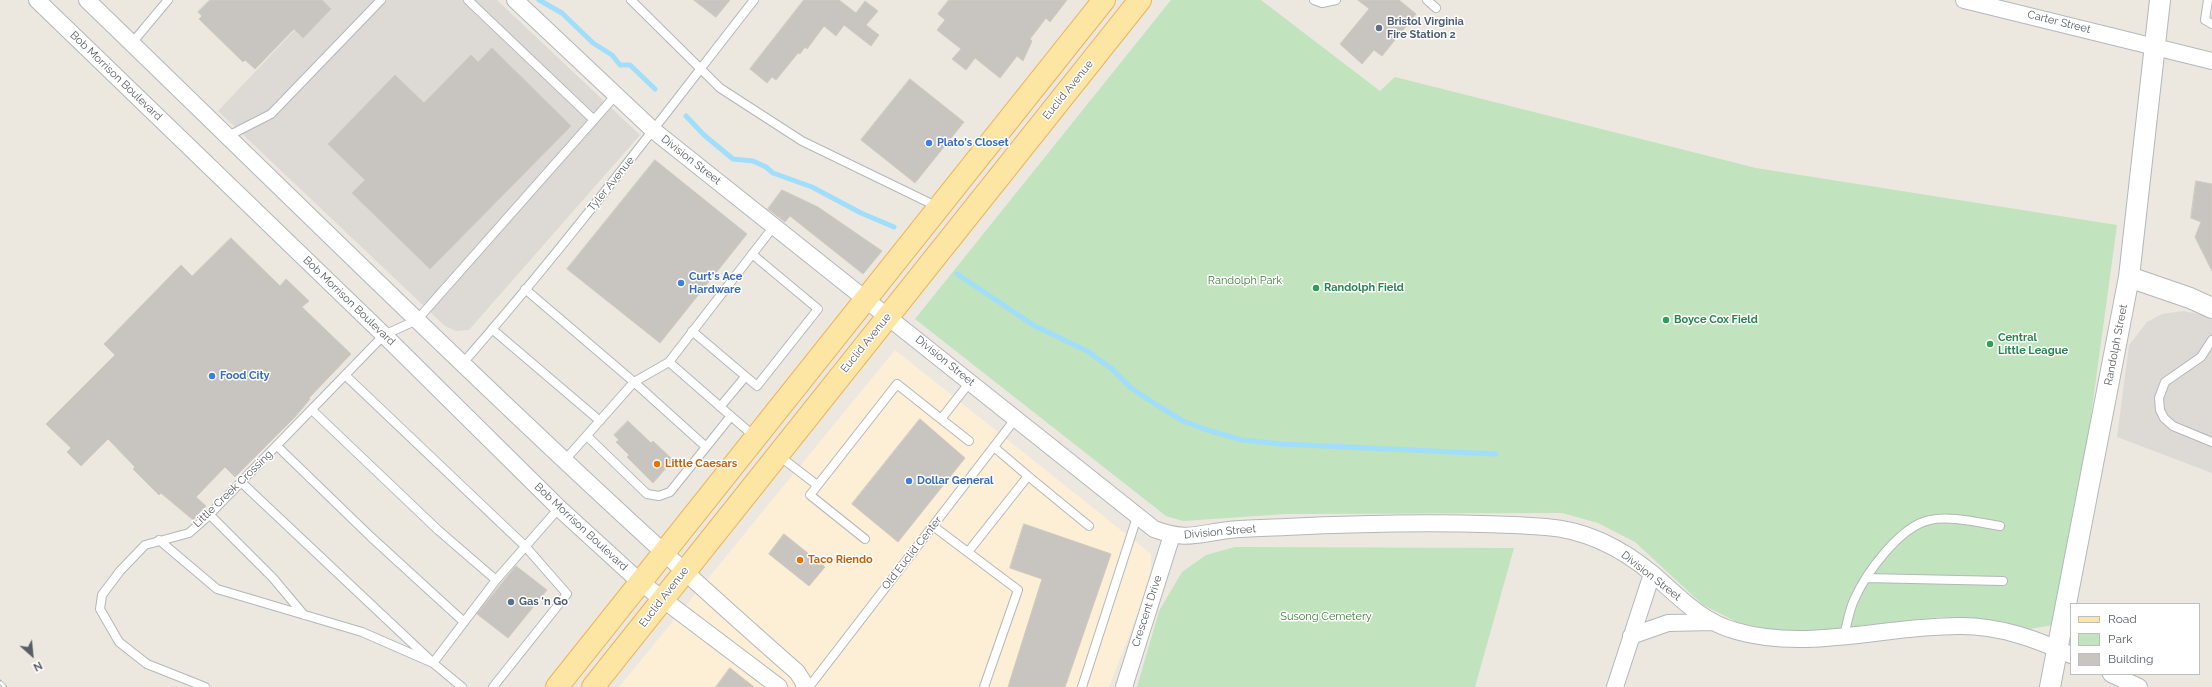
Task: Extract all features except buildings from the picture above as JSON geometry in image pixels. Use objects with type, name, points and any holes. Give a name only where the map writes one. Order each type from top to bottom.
[{"type":"main road","points":[[557,687],[1104,0]]},
{"type":"main road","name":"Euclid Avenue","points":[[593,687],[1140,0]]},
{"type":"street","name":"Bob Morrison Boulevard","points":[[37,0],[384,335],[559,508],[640,582],[663,598]]},
{"type":"street","points":[[87,0],[462,364],[684,571],[797,672],[804,683],[804,687]]},
{"type":"street","name":"Division Street","points":[[515,0],[653,130],[1016,418],[1137,517],[1154,529],[1172,535],[1187,537],[1230,530],[1333,525],[1436,524],[1548,527],[1579,533],[1604,542],[1628,555],[1692,609],[1713,622],[1735,631],[1764,637],[1803,639],[1844,636],[1908,628],[1962,626],[1997,630],[2031,638],[2064,652]]},
{"type":"street","name":"Carter Street","points":[[1964,0],[2212,61]]},
{"type":"street","name":"Randolph Street","points":[[2072,603],[2129,277],[2160,0]]},
{"type":"street","points":[[2129,277],[2190,298],[2212,308]]},
{"type":"street","name":"Crescent Drive","points":[[1124,687],[1172,535]]},
{"type":"street","points":[[1616,687],[1652,574]]},
{"type":"street","points":[[663,598],[779,687]]},
{"type":"street","name":"Randolph Street","points":[[2050,687],[2064,652],[2070,617]]},
{"type":"street","points":[[1631,636],[1668,623],[1713,622]]},
{"type":"street","points":[[2113,675],[2139,687]]},
{"type":"lane","points":[[132,43],[168,0]]},
{"type":"lane","points":[[228,136],[271,114],[382,0]]},
{"type":"lane","points":[[468,0],[594,120]]},
{"type":"lane","points":[[631,0],[699,70],[720,88],[802,141],[939,207]]},
{"type":"lane","name":"Tyler Avenue","points":[[462,364],[525,290],[632,159],[754,0]]},
{"type":"lane","points":[[1314,0],[1322,3],[1336,0]]},
{"type":"lane","points":[[1427,0],[1436,8]]},
{"type":"lane","points":[[2208,0],[2205,20],[2212,24]]},
{"type":"lane","points":[[417,320],[616,96]]},
{"type":"lane","points":[[565,460],[634,382],[669,362],[774,226]]},
{"type":"lane","points":[[692,331],[757,386],[818,309],[752,254]]},
{"type":"lane","points":[[525,290],[634,382],[705,446]]},
{"type":"lane","name":"Little Creek Crossing","points":[[205,687],[147,664],[119,642],[100,609],[102,595],[120,571],[145,545],[189,532],[209,514],[384,335],[417,320]]},
{"type":"lane","points":[[492,329],[600,421]]},
{"type":"lane","points":[[2212,340],[2201,357],[2165,382],[2159,398],[2160,410],[2164,418],[2173,426],[2212,442]]},
{"type":"lane","points":[[669,362],[756,437]]},
{"type":"lane","points":[[345,376],[525,546],[567,594],[493,687]]},
{"type":"lane","points":[[720,407],[745,377]]},
{"type":"lane","points":[[941,419],[970,382]]},
{"type":"lane","points":[[866,539],[810,495],[897,384],[970,441]]},
{"type":"lane","points":[[312,410],[438,530],[496,580]]},
{"type":"lane","points":[[587,436],[648,494],[659,496],[670,492],[705,446],[731,416]]},
{"type":"lane","name":"Old Euclid Center","points":[[809,687],[1016,418]]},
{"type":"lane","points":[[277,446],[371,538],[464,622]]},
{"type":"lane","points":[[994,447],[1089,526]]},
{"type":"lane","points":[[777,454],[817,485]]},
{"type":"lane","points":[[968,552],[1028,476]]},
{"type":"lane","points":[[241,482],[433,663],[462,687]]},
{"type":"lane","points":[[433,663],[496,580],[559,508]]},
{"type":"lane","points":[[209,514],[273,578],[304,615]]},
{"type":"lane","points":[[1082,687],[1137,517]]},
{"type":"lane","points":[[1844,636],[1851,607],[1866,578],[1885,553],[1909,529],[1921,522],[1943,519],[2000,526]]},
{"type":"lane","points":[[933,526],[1018,590],[984,687]]},
{"type":"lane","points":[[159,540],[217,589],[362,632],[433,663]]},
{"type":"lane","points":[[1866,578],[2003,581]]},
{"type":"shaded area","points":[[323,0],[497,0],[640,135],[469,330],[456,331],[445,326],[218,111]]},
{"type":"shaded area","points":[[2184,311],[2212,317],[2212,473],[2117,437],[2129,345],[2147,322],[2162,314]]},
{"type":"shaded area","points":[[895,350],[1151,554],[1151,579],[1109,687],[619,687]]},
{"type":"green space","name":"Randolph Park","points":[[1171,0],[1261,0],[1380,91],[1395,77],[1756,168],[2117,225],[2085,460],[2053,625],[2030,629],[1977,619],[1941,617],[1804,632],[1777,631],[1737,622],[1703,605],[1635,542],[1598,523],[1562,513],[1286,514],[1183,521],[1166,516],[915,319]]},
{"type":"green space","name":"Susong Cemetery","points":[[1235,547],[1514,548],[1475,687],[1137,687],[1159,611],[1182,572],[1206,555]]},
{"type":"waterway","points":[[539,0],[562,13],[593,43],[612,55],[620,65],[630,65],[655,89]]},
{"type":"waterway","points":[[686,116],[704,135],[733,159],[753,161],[766,167],[773,173],[812,187],[861,213],[894,227]]},
{"type":"waterway","points":[[957,274],[1033,325],[1087,351],[1112,369],[1131,388],[1155,404],[1183,421],[1207,430],[1242,440],[1281,444],[1496,454]]},
{"type":"railway","points":[[0,682],[5,687]]},
{"type":"place","name":"Bristol Virginia Fire Station 2","points":[[1379,28]]},
{"type":"place","name":"Plato's Closet","points":[[929,143]]},
{"type":"place","name":"Curt's Ace Hardware","points":[[681,283]]},
{"type":"place","name":"Randolph Field","points":[[1316,288]]},
{"type":"place","name":"Boyce Cox Field","points":[[1666,320]]},
{"type":"place","name":"Central Little League","points":[[1990,344]]},
{"type":"place","name":"Food City","points":[[212,376]]},
{"type":"place","name":"Little Caesars","points":[[657,464]]},
{"type":"place","name":"Dollar General","points":[[909,481]]},
{"type":"place","name":"Taco Riendo","points":[[800,560]]},
{"type":"place","name":"Gas 'n Go","points":[[511,602]]}]
